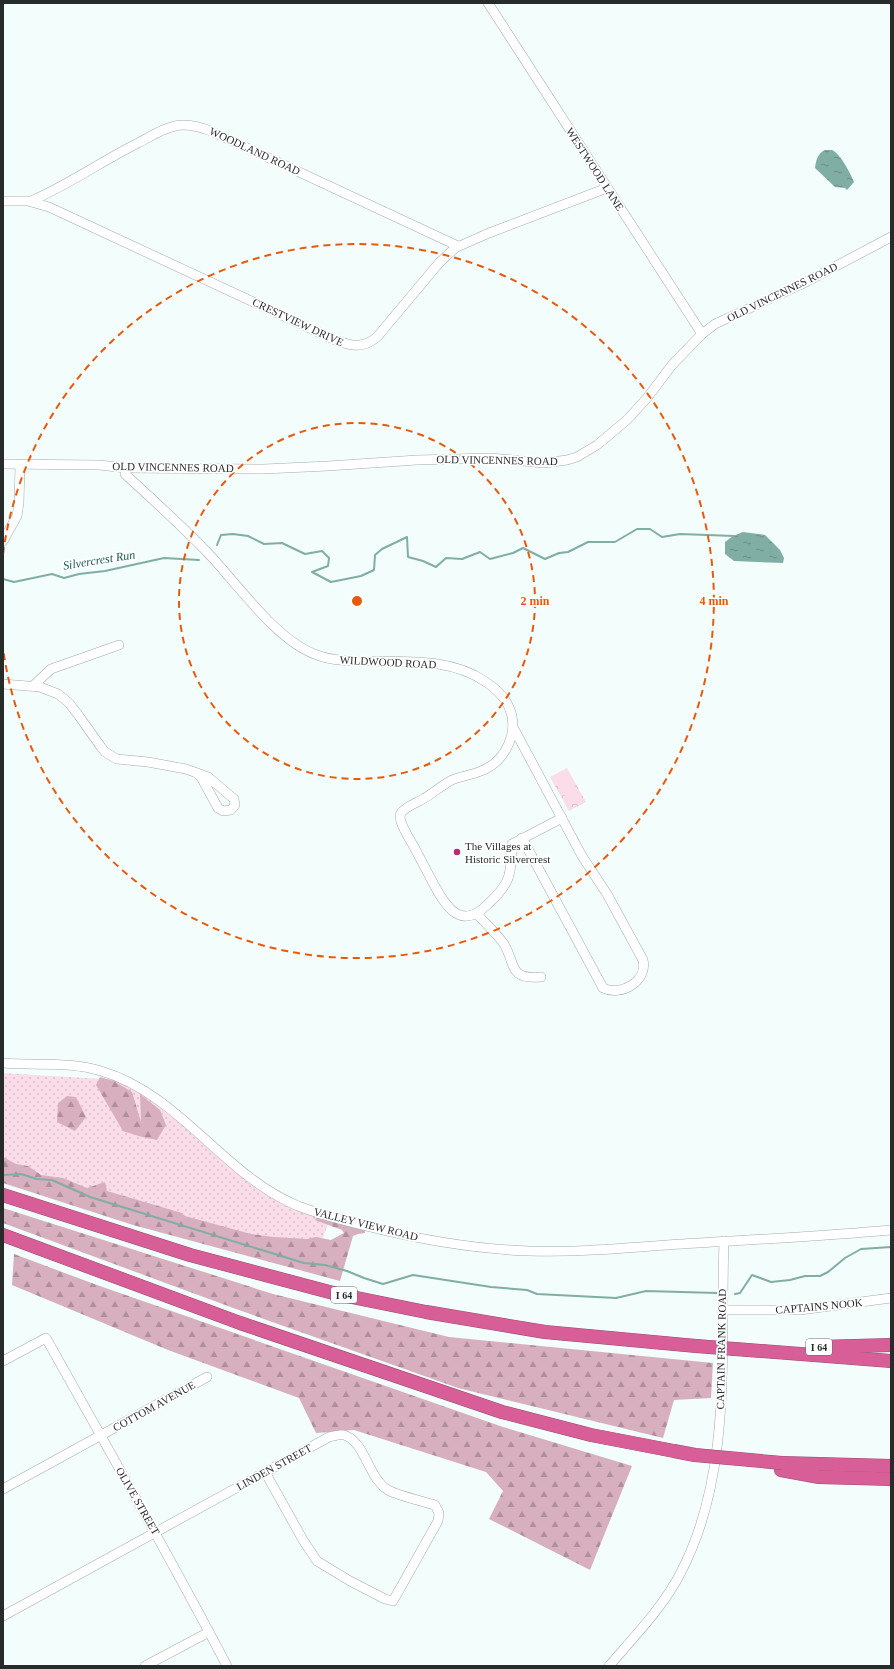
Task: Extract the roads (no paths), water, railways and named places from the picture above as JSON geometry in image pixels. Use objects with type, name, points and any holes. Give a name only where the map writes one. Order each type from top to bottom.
[{"type":"highway","name":"I 64","points":[[3,1195],[190,1255],[344,1295],[448,1316],[545,1332],[748,1350],[891,1345]]},
{"type":"highway","points":[[3,1235],[247,1325],[495,1410],[590,1435],[695,1455],[781,1466],[891,1466]]},
{"type":"highway","points":[[748,1350],[891,1360]]},
{"type":"highway","points":[[781,1466],[819,1477],[891,1479]]},
{"type":"street","name":"WESTWOOD LANE","points":[[488,3],[702,334]]},
{"type":"street","name":"WOODLAND ROAD","points":[[31,201],[57,189],[150,136],[167,128],[185,125],[204,128],[458,246]]},
{"type":"street","name":"CRESTVIEW DRIVE","points":[[3,201],[31,201],[63,214],[349,346],[364,345],[377,337],[439,263],[458,246],[607,188]]},
{"type":"street","name":"OLD VINCENNES ROAD","points":[[3,464],[99,465],[126,468],[264,469],[417,460],[491,458],[544,463],[567,460],[578,457],[598,445],[628,419],[647,398],[672,365],[702,334],[715,324],[804,282],[891,237]]},
{"type":"street","points":[[3,541],[16,516],[19,502],[20,465]]},
{"type":"street","name":"WILDWOOD ROAD","points":[[126,468],[125,474],[208,553],[274,626],[297,645],[316,655],[341,661],[427,662],[462,670],[481,679],[497,691],[508,706],[511,713],[513,727],[511,739],[500,758],[487,768],[452,780],[434,793],[407,808],[402,812],[400,818],[414,848],[448,908],[461,915],[467,916],[477,914]]},
{"type":"street","points":[[33,686],[50,669],[119,645]]},
{"type":"street","points":[[3,684],[33,686],[53,691],[63,698],[79,716],[101,747],[111,756],[117,759],[148,762],[186,769],[195,772],[208,777],[232,796],[235,802],[234,807],[227,811],[220,810],[200,777],[195,772]]},
{"type":"street","points":[[513,727],[582,856],[607,894],[643,960],[644,966],[641,978],[622,990],[609,991],[603,988],[522,838]]},
{"type":"street","points":[[541,977],[530,978],[518,974],[512,966],[503,943],[477,914],[507,882],[510,875],[512,844],[562,818]]},
{"type":"street","name":"VALLEY VIEW ROAD","points":[[3,1063],[67,1065],[91,1068],[113,1075],[135,1086],[167,1106],[233,1165],[273,1194],[321,1214],[396,1234],[469,1247],[529,1251],[585,1250],[724,1241]]},
{"type":"street","points":[[724,1241],[891,1230]]},
{"type":"street","name":"CAPTAIN FRANK ROAD","points":[[609,1666],[668,1594],[681,1573],[700,1530],[709,1496],[717,1439],[722,1377],[724,1241]]},
{"type":"street","name":"CAPTAINS NOOK","points":[[722,1310],[800,1310],[891,1298]]},
{"type":"street","name":"OLIVE STREET","points":[[3,1361],[46,1338],[100,1436],[156,1532],[227,1666]]},
{"type":"street","name":"COTTOM AVENUE","points":[[3,1489],[207,1377]]},
{"type":"street","name":"LINDEN STREET","points":[[3,1616],[265,1472],[329,1437],[343,1435],[354,1440],[380,1484],[388,1490],[435,1505],[439,1513],[438,1522],[393,1601],[385,1599],[350,1581],[317,1561],[303,1540],[265,1472]]},
{"type":"street","points":[[146,1666],[209,1632]]},
{"type":"water","points":[[825,150],[832,150],[835,152],[842,159],[848,169],[854,182],[847,190],[845,188],[835,187],[815,168],[818,157]]},
{"type":"water","points":[[743,532],[765,535],[780,550],[784,558],[783,563],[734,561],[725,554],[725,542],[733,536]]},
{"type":"waterway","name":"Silvercrest Run","points":[[217,545],[221,535],[233,534],[248,536],[264,544],[282,543],[305,554],[322,551],[329,558],[328,566],[312,572],[331,582],[361,576],[374,570],[375,555],[382,549],[407,537],[408,557],[423,561],[436,567],[446,558],[462,559],[480,552],[490,559],[513,553],[523,548],[545,559],[559,553],[568,552],[588,542],[615,542],[637,529],[650,529],[662,537],[680,534],[734,536]]},
{"type":"waterway","name":"Silvercrest Run","points":[[3,579],[14,582],[52,574],[64,578],[164,558],[199,560]]},
{"type":"waterway","points":[[3,1175],[21,1174],[37,1179],[52,1180],[90,1197],[304,1263],[325,1265],[383,1284],[413,1275],[491,1287],[527,1290],[537,1294],[616,1298],[646,1291],[717,1293]]},
{"type":"waterway","points":[[735,1294],[740,1293],[752,1275],[771,1282],[790,1280],[805,1276],[820,1276],[828,1272],[845,1258],[861,1249],[891,1247]]},
{"type":"place","name":"The Villages at Historic Silvercrest","points":[[457,852]]}]
